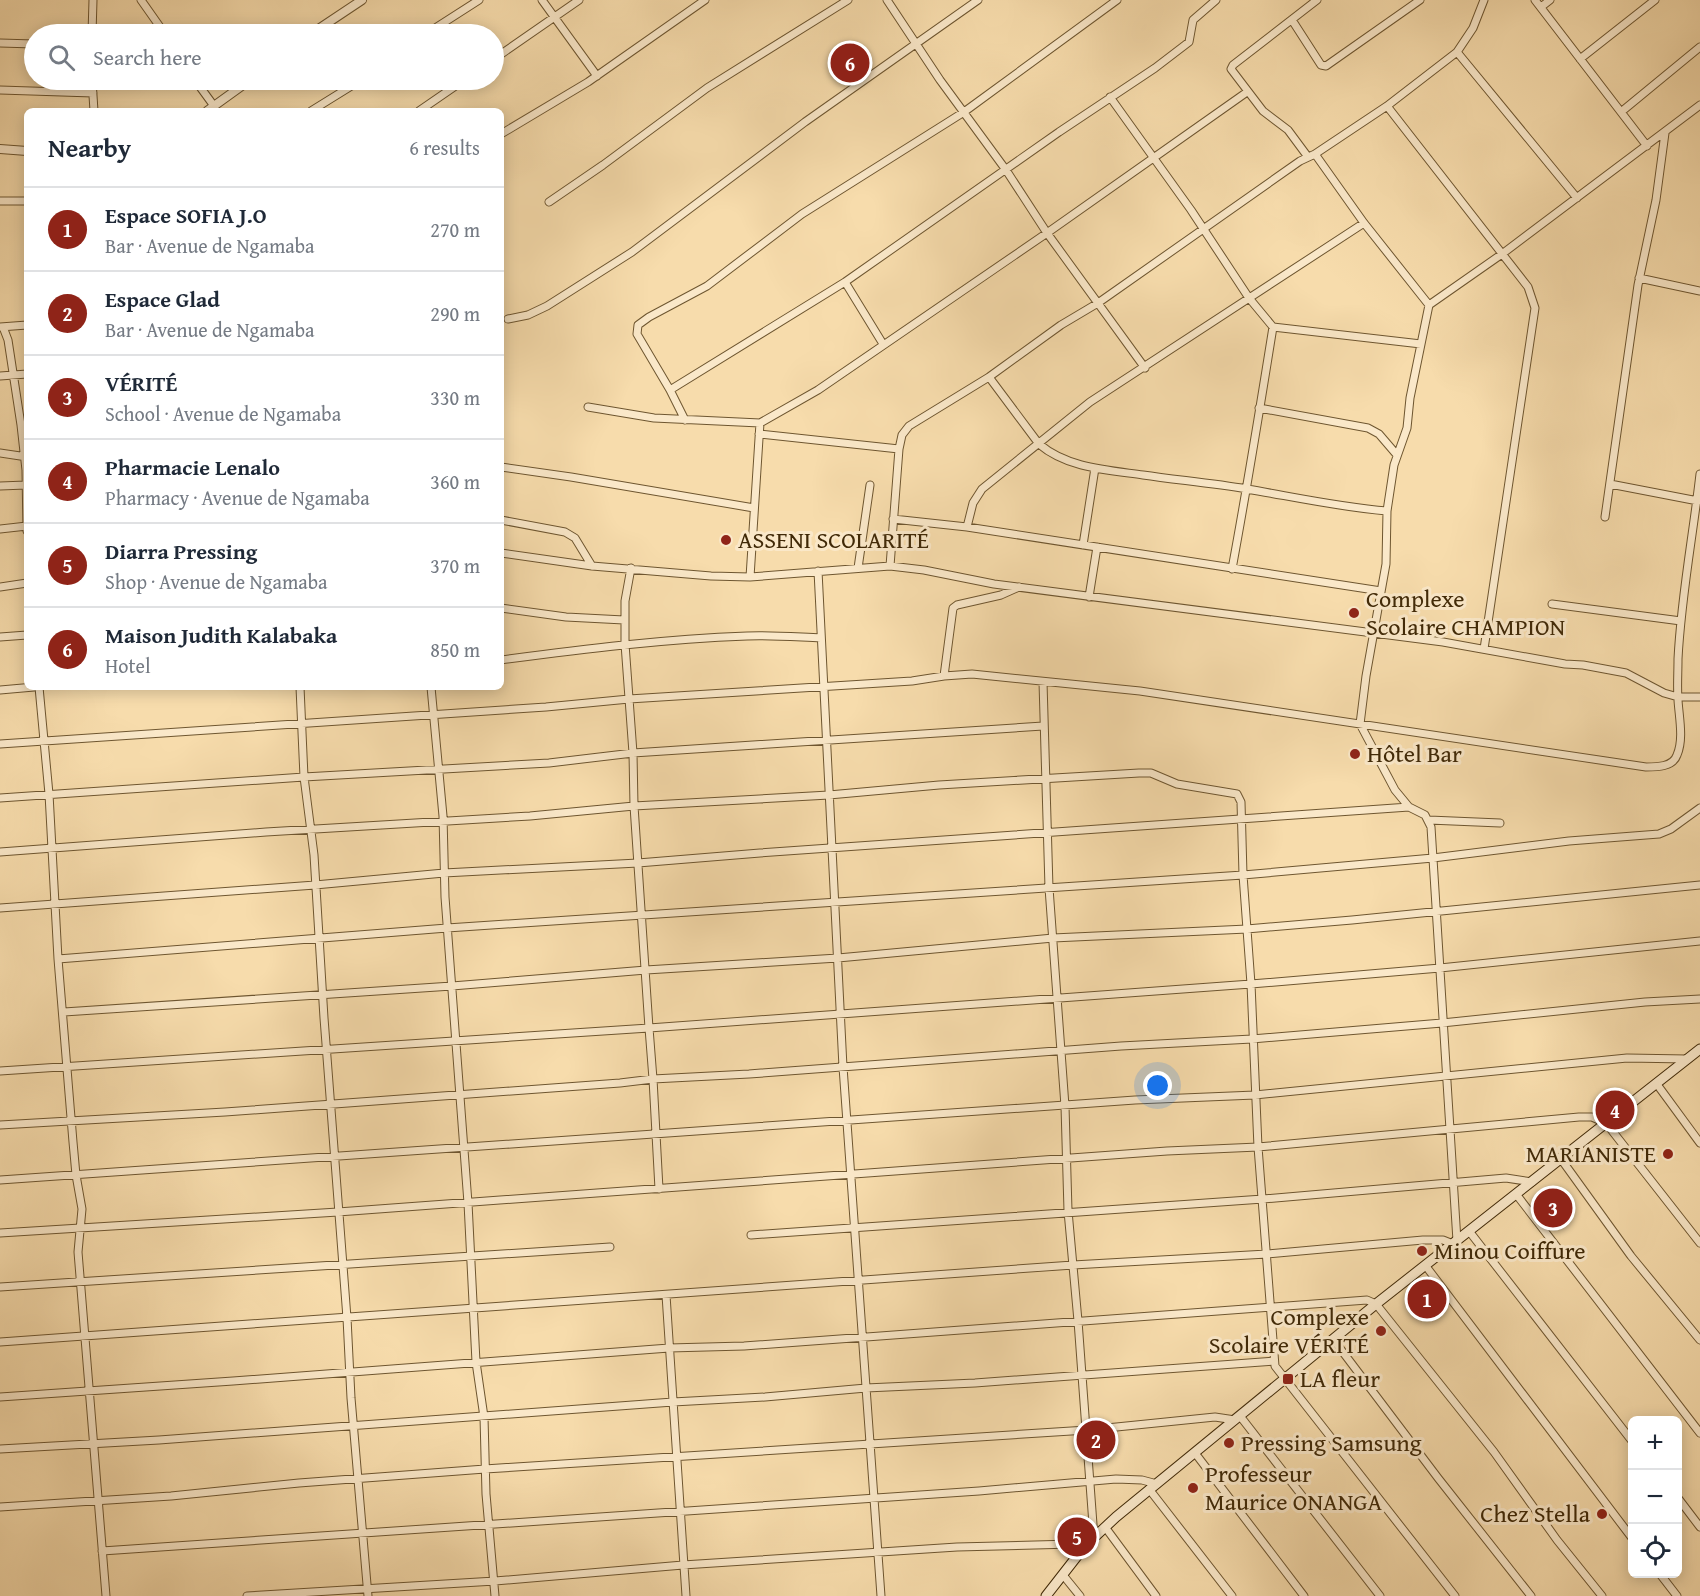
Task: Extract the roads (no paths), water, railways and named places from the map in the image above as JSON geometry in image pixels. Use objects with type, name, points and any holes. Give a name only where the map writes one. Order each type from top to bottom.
[{"type":"main road","points":[[1046,1596],[1084,1546],[1153,1486],[1376,1304],[1700,1048]]},
{"type":"street","points":[[92,24],[93,0]]},
{"type":"street","points":[[141,0],[158,24]]},
{"type":"street","points":[[326,24],[362,0]]},
{"type":"street","points":[[442,24],[479,0]]},
{"type":"street","points":[[542,0],[597,76]]},
{"type":"street","points":[[504,52],[579,0]]},
{"type":"street","points":[[504,132],[597,76],[705,0]]},
{"type":"street","points":[[549,202],[603,165],[707,87],[848,0]]},
{"type":"street","points":[[887,0],[1006,170],[1047,233],[1145,368]]},
{"type":"street","points":[[508,319],[528,315],[547,306],[632,252],[915,43],[978,0]]},
{"type":"street","points":[[685,420],[637,334],[638,325],[707,286],[802,214],[869,174],[964,112],[1117,0]]},
{"type":"street","points":[[670,390],[844,282],[1155,68],[1189,42],[1190,29],[1194,20],[1216,0]]},
{"type":"street","points":[[1317,0],[1231,66],[1232,72],[1263,111],[1288,130],[1312,156],[1429,305]]},
{"type":"street","points":[[1292,20],[1321,65],[1326,66],[1420,0]]},
{"type":"street","points":[[890,566],[899,449],[902,435],[909,426],[989,377],[1203,228],[1387,106],[1457,52],[1473,28],[1484,0]]},
{"type":"street","points":[[1535,0],[1647,146]]},
{"type":"street","points":[[1541,8],[1550,0]]},
{"type":"street","points":[[1580,58],[1655,0]]},
{"type":"street","points":[[0,43],[24,44]]},
{"type":"street","points":[[1621,111],[1700,47]]},
{"type":"street","points":[[1457,52],[1577,198]]},
{"type":"street","points":[[0,90],[93,93],[94,108]]},
{"type":"street","points":[[200,90],[209,108]]},
{"type":"street","points":[[211,108],[236,90]]},
{"type":"street","points":[[316,108],[345,90]]},
{"type":"street","points":[[423,108],[449,90]]},
{"type":"street","points":[[588,407],[685,420],[760,423],[818,390],[1247,92]]},
{"type":"street","points":[[1110,97],[1154,157],[1249,298],[1273,327],[1421,344]]},
{"type":"street","points":[[0,1342],[84,1338],[1073,1265],[1267,1254],[1423,1240],[1455,1242],[1451,1129],[1442,1023],[1431,827],[1425,815],[1409,807],[1395,790],[1360,724],[1386,564],[1387,512],[1394,465],[1407,428],[1410,399],[1429,305],[1502,254],[1700,105]]},
{"type":"street","points":[[1387,106],[1528,287],[1534,308],[1484,649]]},
{"type":"street","points":[[1605,517],[1639,278],[1656,200],[1665,133]]},
{"type":"street","points":[[0,149],[24,151]]},
{"type":"street","points":[[0,201],[24,201]]},
{"type":"street","points":[[967,526],[973,503],[982,489],[1090,402],[1364,224]]},
{"type":"street","points":[[1639,278],[1700,291]]},
{"type":"street","points":[[844,282],[883,344]]},
{"type":"street","points":[[24,324],[1,327],[8,340],[24,425]]},
{"type":"street","points":[[1232,569],[1273,327]]},
{"type":"street","points":[[0,376],[24,374]]},
{"type":"street","points":[[989,377],[1039,444],[1060,458],[1095,468],[1247,489],[1346,508],[1387,512]]},
{"type":"street","points":[[1259,408],[1368,428],[1379,434],[1397,455]]},
{"type":"street","points":[[750,577],[760,423]]},
{"type":"street","points":[[759,434],[899,449]]},
{"type":"street","points":[[0,453],[24,457]]},
{"type":"street","points":[[504,467],[754,508]]},
{"type":"street","points":[[1083,545],[1095,468]]},
{"type":"street","points":[[0,744],[546,707],[629,699],[823,688],[912,681],[944,676],[985,675],[1140,691],[1658,767],[1671,764],[1677,757],[1680,723],[1678,697],[1681,621],[1700,474]]},
{"type":"street","points":[[1610,484],[1698,501]]},
{"type":"street","points":[[0,486],[24,485]]},
{"type":"street","points":[[858,568],[870,485]]},
{"type":"street","points":[[893,519],[967,526],[1381,591]]},
{"type":"street","points":[[504,520],[565,532],[574,538],[592,566]]},
{"type":"street","points":[[0,530],[24,526]]},
{"type":"street","points":[[1089,597],[1097,547]]},
{"type":"street","points":[[504,553],[592,566],[711,576],[750,577],[890,566],[1089,597],[1484,649],[1626,673],[1664,693],[1678,697],[1700,697]]},
{"type":"street","points":[[631,568],[624,620],[624,644],[633,753],[634,806],[659,1189]]},
{"type":"street","points":[[818,571],[843,1067],[881,1596]]},
{"type":"street","points":[[0,587],[24,583]]},
{"type":"street","points":[[944,676],[953,608],[957,605],[1001,595],[1018,587]]},
{"type":"street","points":[[1552,604],[1681,621]]},
{"type":"street","points":[[504,608],[566,617],[624,620]]},
{"type":"street","points":[[0,637],[24,635]]},
{"type":"street","points":[[504,660],[624,644],[750,636],[821,638]]},
{"type":"street","points":[[1043,682],[1049,888],[1065,1106],[1068,1211],[1094,1538]]},
{"type":"street","points":[[0,690],[24,688]]},
{"type":"street","points":[[39,690],[49,794],[58,958],[71,1120],[76,1175],[82,1202],[78,1252],[106,1596]]},
{"type":"street","points":[[300,690],[304,777],[314,855],[349,1372],[368,1592]]},
{"type":"street","points":[[431,690],[439,770],[447,928],[468,1203],[472,1308],[476,1362],[484,1417],[488,1525],[495,1596]]},
{"type":"street","points":[[0,798],[304,777],[549,764],[633,753],[1043,726]]},
{"type":"street","points":[[0,852],[442,823],[634,806],[829,795],[939,785],[1151,773],[1178,784],[1237,794],[1241,802],[1258,1147],[1274,1361],[1277,1370],[1455,1596]]},
{"type":"street","points":[[0,908],[315,885],[444,873],[638,863],[1409,807]]},
{"type":"street","points":[[58,958],[447,928],[1243,875],[1433,858],[1569,841],[1659,834],[1671,829],[1700,808]]},
{"type":"street","points":[[1429,820],[1500,823]]},
{"type":"street","points":[[64,1012],[838,958],[1053,938],[1246,928],[1700,885]]},
{"type":"street","points":[[0,1071],[649,1028],[1251,984],[1440,968],[1700,941]]},
{"type":"street","points":[[0,1125],[332,1104],[1121,1046],[1252,1039],[1700,999]]},
{"type":"street","points":[[0,1180],[1135,1100],[1255,1095],[1628,1058],[1687,1059]]},
{"type":"street","points":[[1656,1083],[1700,1143]]},
{"type":"street","points":[[0,1233],[468,1203],[1167,1151],[1258,1147],[1579,1117],[1592,1118],[1606,1123],[1700,1243]]},
{"type":"street","points":[[1561,1159],[1631,1256],[1700,1340]]},
{"type":"street","points":[[751,1235],[1263,1199],[1506,1178],[1532,1182]]},
{"type":"street","points":[[1516,1194],[1700,1433]]},
{"type":"street","points":[[1468,1231],[1628,1436]]},
{"type":"street","points":[[0,1287],[610,1247]]},
{"type":"street","points":[[1425,1266],[1628,1533]]},
{"type":"street","points":[[666,1295],[686,1596]]},
{"type":"street","points":[[0,1397],[669,1347],[744,1346],[1362,1300],[1376,1304],[1494,1452],[1557,1540],[1602,1596]]},
{"type":"street","points":[[1333,1339],[1531,1596]]},
{"type":"street","points":[[0,1449],[1274,1361]]},
{"type":"street","points":[[0,1507],[299,1483],[1087,1430],[1215,1417],[1238,1418],[1380,1596]]},
{"type":"street","points":[[1195,1453],[1304,1596]]},
{"type":"street","points":[[102,1551],[1130,1479],[1153,1486],[1232,1596]]},
{"type":"street","points":[[1682,1504],[1700,1527]]},
{"type":"street","points":[[1105,1527],[1156,1596]]},
{"type":"street","points":[[248,1596],[368,1592],[683,1565],[957,1547],[1073,1544],[1084,1546]]},
{"type":"street","points":[[1063,1575],[1080,1596]]},
{"type":"street","points":[[1663,1578],[1677,1596]]},
{"type":"place","name":"Maison Judith Kalabaka","points":[[850,63]]},
{"type":"place","name":"ASSENI SCOLARITÉ","points":[[726,540]]},
{"type":"place","name":"Complexe Scolaire CHAMPION","points":[[1354,613]]},
{"type":"place","name":"Hôtel Bar","points":[[1355,754]]},
{"type":"place","name":"Pharmacie Lenalo","points":[[1615,1110]]},
{"type":"place","name":"MARIANISTE","points":[[1668,1154]]},
{"type":"place","name":"VÉRITÉ","points":[[1553,1208]]},
{"type":"place","name":"Minou Coiffure","points":[[1422,1251]]},
{"type":"place","name":"Espace SOFIA J.O","points":[[1427,1299]]},
{"type":"place","name":"Complexe Scolaire VÉRITÉ","points":[[1381,1331]]},
{"type":"place","name":"LA fleur","points":[[1288,1379]]},
{"type":"place","name":"Espace Glad","points":[[1096,1440]]},
{"type":"place","name":"Pressing Samsung","points":[[1229,1443]]},
{"type":"place","name":"Professeur Maurice ONANGA","points":[[1193,1488]]},
{"type":"place","name":"Chez Stella","points":[[1602,1514]]},
{"type":"place","name":"Diarra Pressing","points":[[1077,1537]]}]
